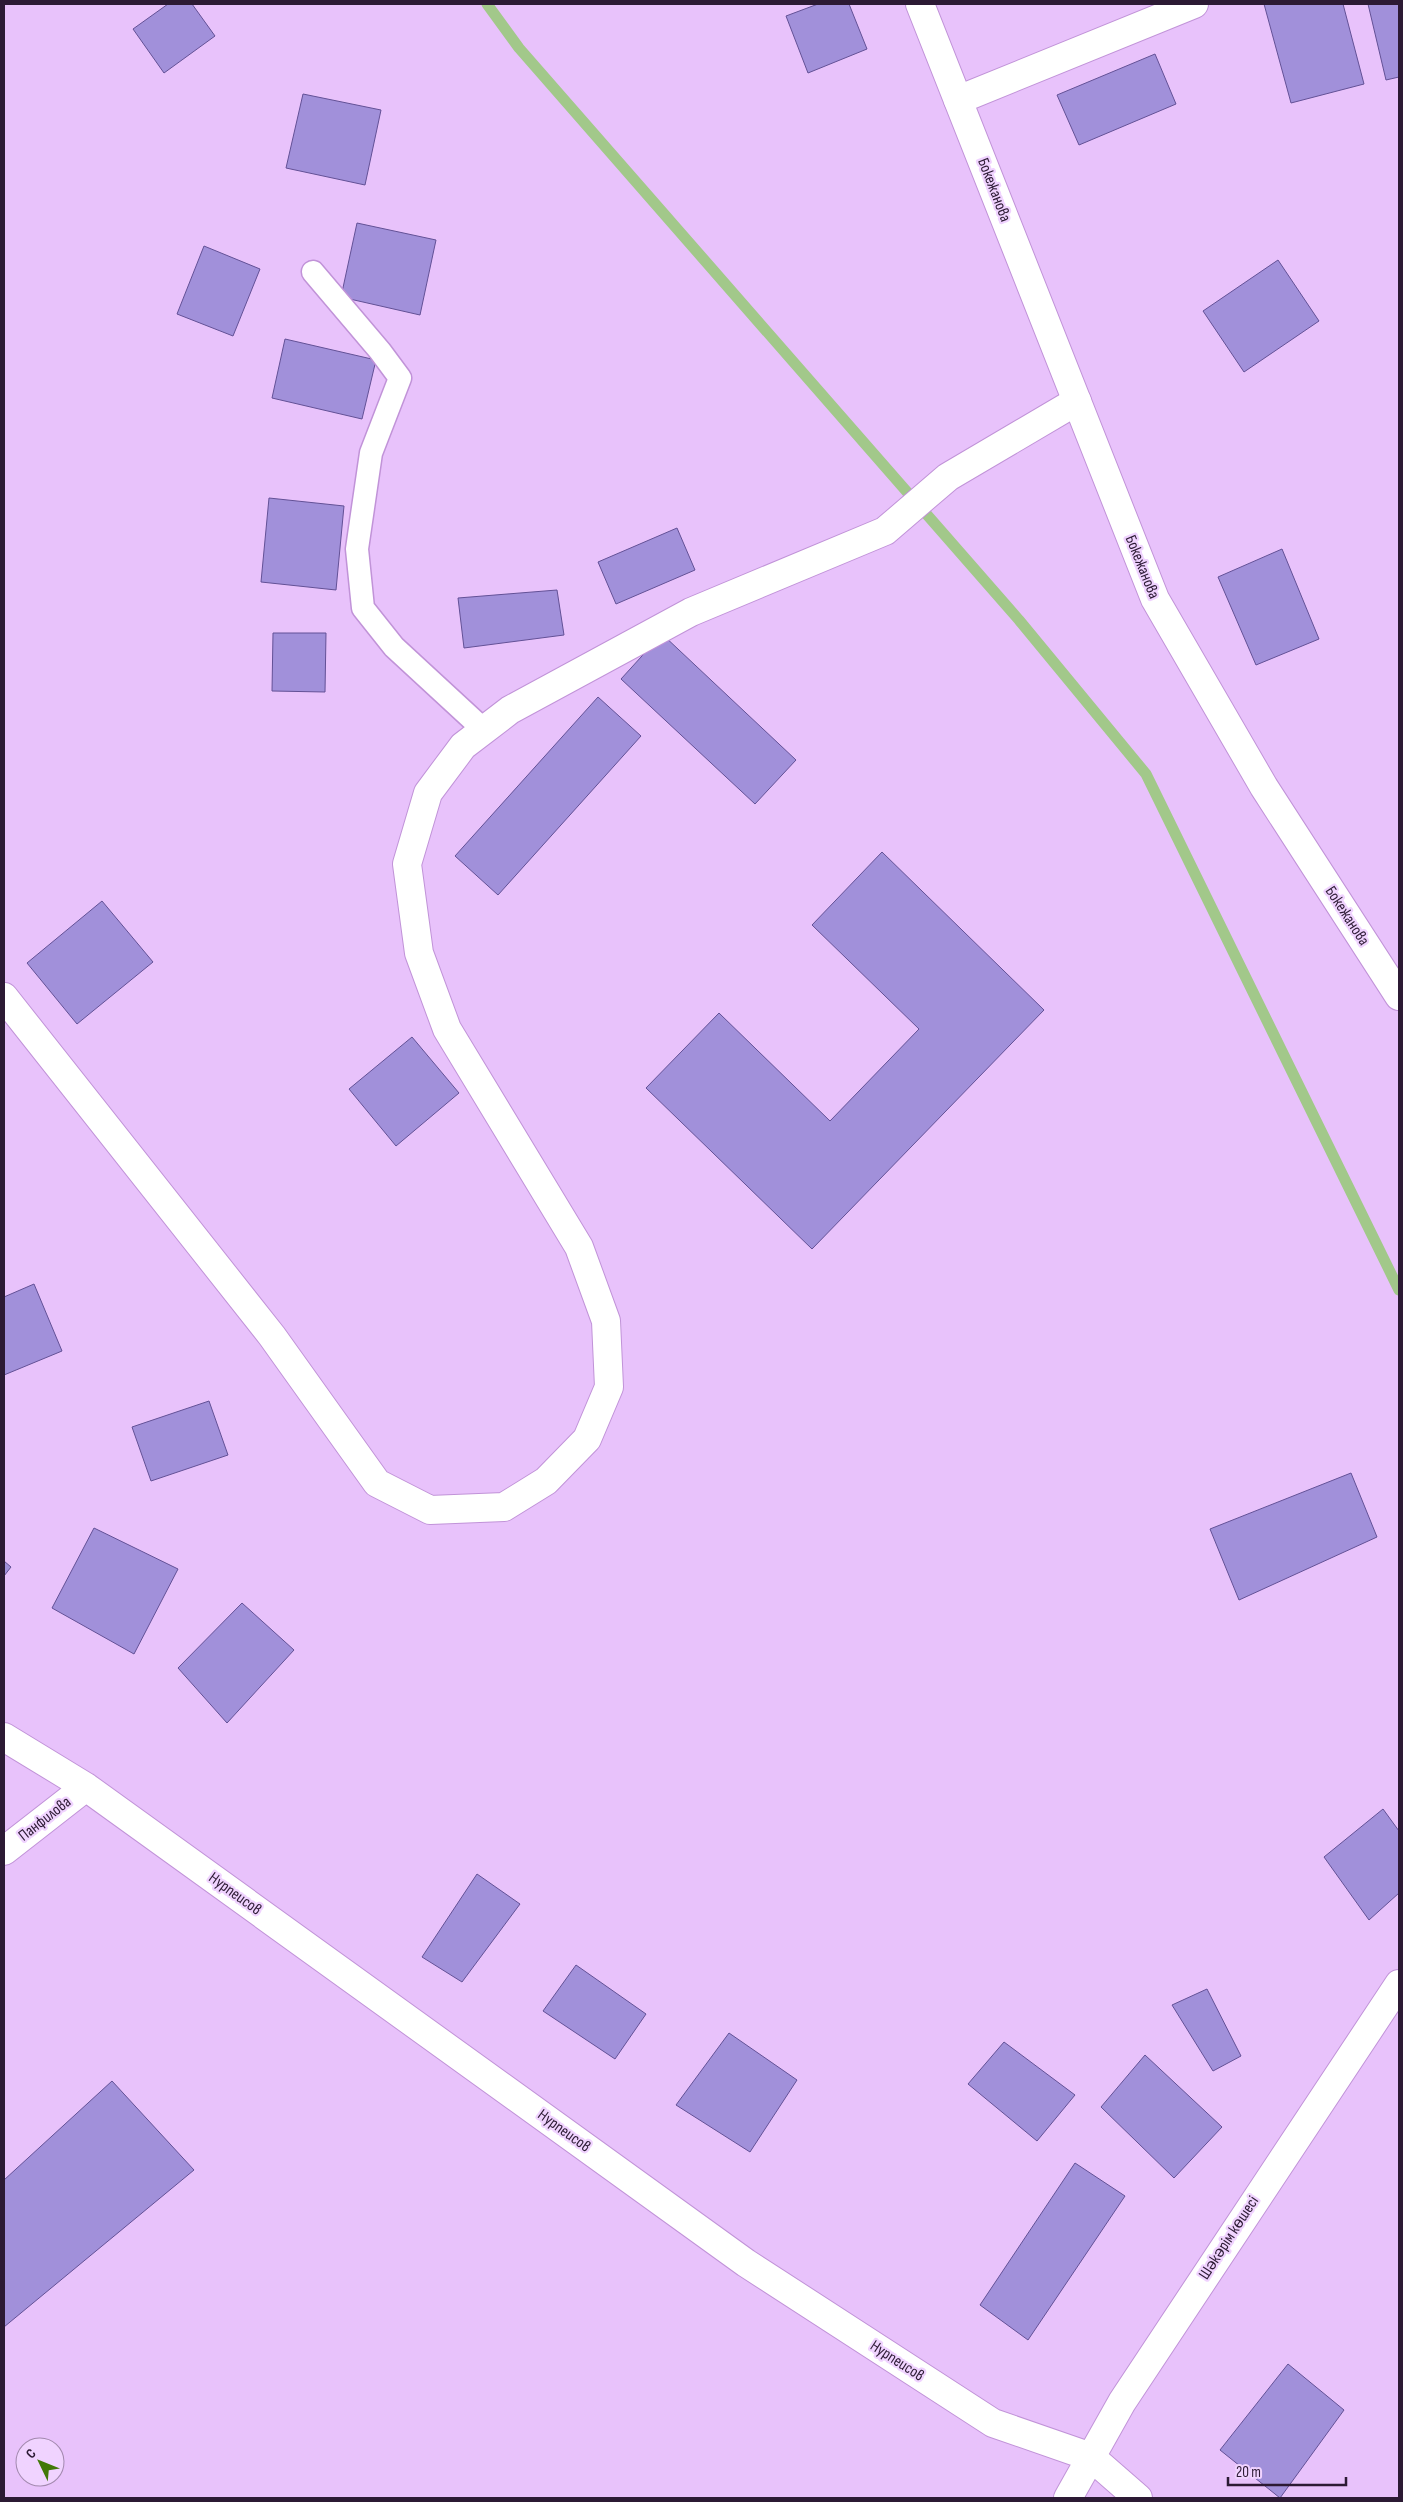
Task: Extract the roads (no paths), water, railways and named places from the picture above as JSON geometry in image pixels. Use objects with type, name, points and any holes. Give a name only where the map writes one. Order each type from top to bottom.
[{"type":"street","name":"Бокежанова","points":[[920,4],[1155,599],[1264,788],[1399,996]]},
{"type":"street","points":[[958,100],[1194,4]]},
{"type":"street","points":[[4,997],[272,1336],[377,1483],[430,1510],[504,1507],[546,1481],[587,1439],[609,1387],[606,1321],[579,1247],[447,1029],[419,953],[407,864],[428,793],[463,746],[510,710],[691,612],[885,530],[948,477],[1077,401]]},
{"type":"street","name":"Нурпеисов","points":[[4,1737],[86,1787],[746,2263],[993,2423],[1090,2457],[1138,2498]]},
{"type":"street","name":"Панфилова","points":[[4,1851],[86,1787]]},
{"type":"street","name":"Шәкәрім көшесі","points":[[1068,2498],[1122,2402],[1399,1984]]},
{"type":"lane","points":[[313,272],[380,351],[400,378],[371,453],[357,549],[363,608],[394,647],[484,730]]},
{"type":"waterway","points":[[487,4],[519,48],[1019,620],[1146,774],[1399,1290]]}]
